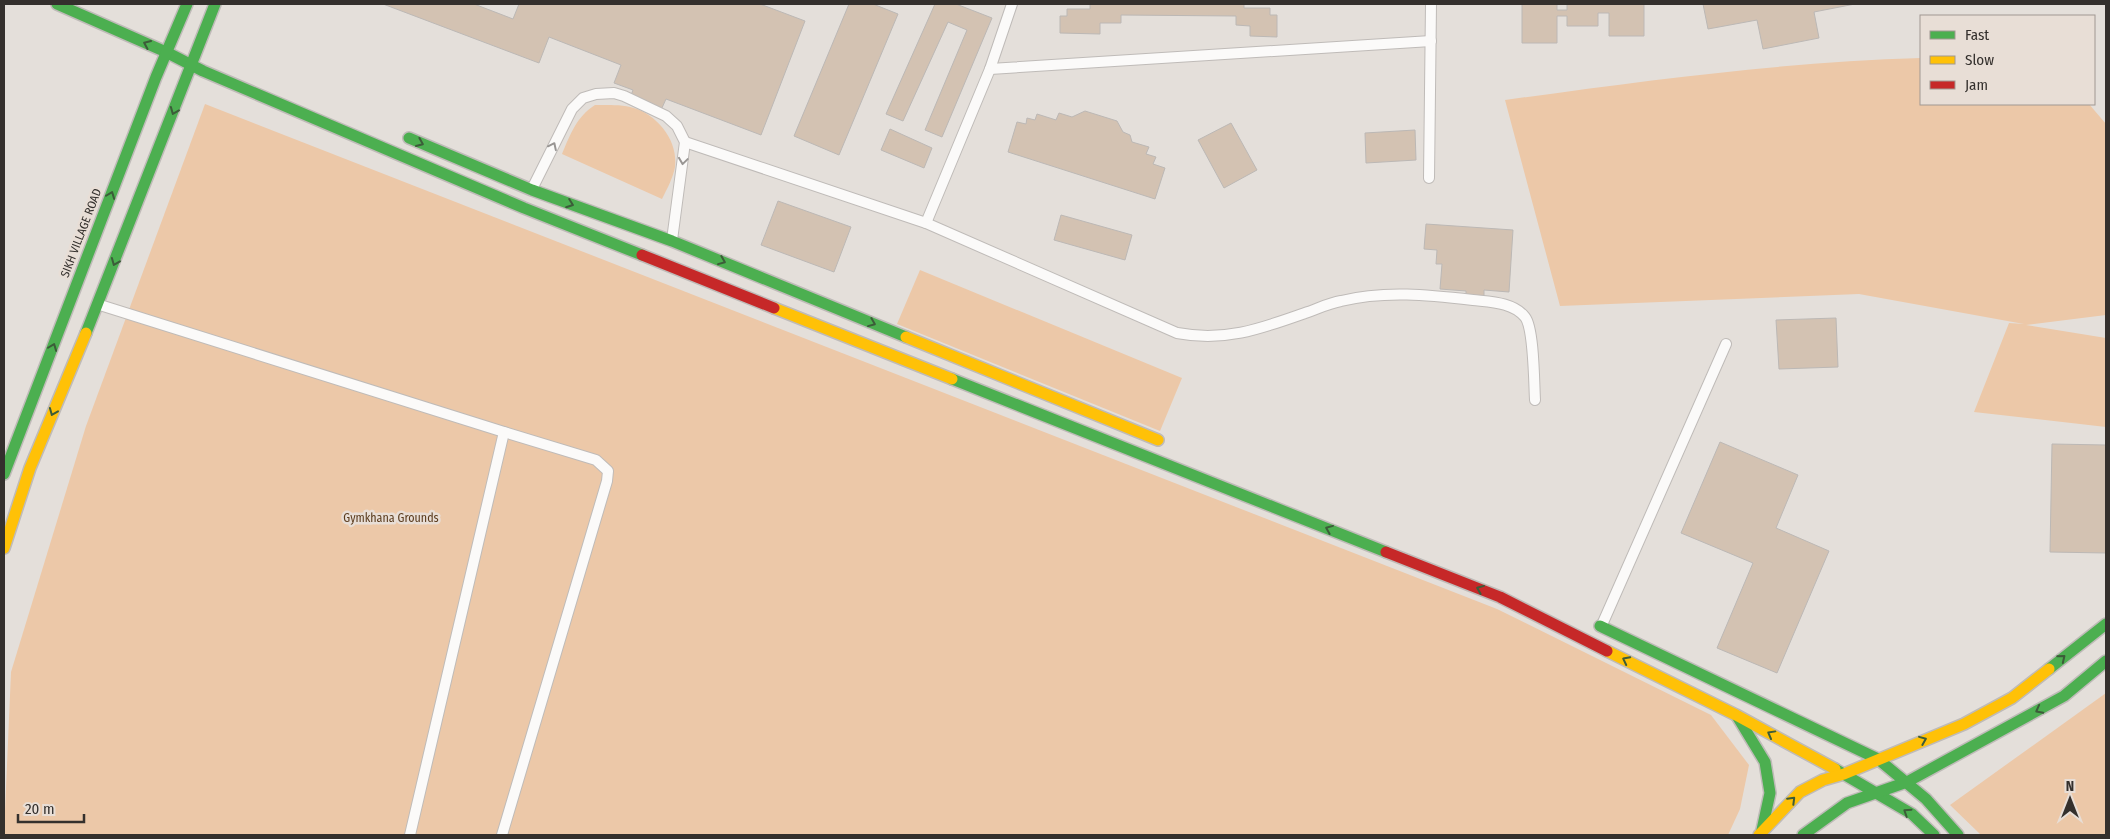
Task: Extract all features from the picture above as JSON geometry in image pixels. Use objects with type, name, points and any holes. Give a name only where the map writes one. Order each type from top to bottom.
[{"type":"main road","points":[[57,4],[191,65],[524,208],[1500,597],[1736,715],[1844,774],[1912,814],[1934,835]]},
{"type":"main road","name":"SIKH VILLAGE ROAD","points":[[4,548],[30,468],[98,304],[191,65],[185,43],[187,4]]},
{"type":"main road","name":"SIKH VILLAGE ROAD","points":[[4,474],[166,52],[185,43],[215,4]]},
{"type":"main road","points":[[158,31],[208,54]]},
{"type":"main road","points":[[397,133],[532,190],[672,241],[1166,443]]},
{"type":"main road","points":[[1761,833],[1800,792],[1823,780],[1844,774],[1964,724],[2012,698],[2106,624]]},
{"type":"main road","points":[[1597,625],[1878,759],[1939,813],[1958,835]]},
{"type":"main road","points":[[1803,835],[1847,803],[1906,782],[2064,696],[2106,661]]},
{"type":"main road","points":[[1736,715],[1766,762],[1770,794],[1761,833]]},
{"type":"main road","points":[[1791,745],[1800,741],[1803,737],[1802,723]]},
{"type":"main road","points":[[1938,778],[1940,763]]},
{"type":"main road","points":[[1937,795],[1939,813]]},
{"type":"lane","points":[[926,224],[990,69],[1012,4]]},
{"type":"lane","points":[[1429,178],[1431,4]]},
{"type":"lane","points":[[990,69],[1431,42]]},
{"type":"lane","points":[[524,208],[572,109],[583,98],[596,94],[614,93],[666,116],[677,126],[685,142],[672,241]]},
{"type":"lane","points":[[685,142],[926,224],[1176,333],[1200,337],[1228,335],[1262,329],[1340,301],[1374,296],[1417,293],[1502,304],[1517,311],[1526,318],[1531,336],[1535,400]]},
{"type":"lane","points":[[98,304],[596,460],[608,471],[608,481],[502,835]]},
{"type":"lane","points":[[1597,625],[1726,344]]},
{"type":"lane","points":[[410,835],[504,432]]},
{"type":"green space","points":[[1920,58],[1920,105],[2090,105],[2106,124],[2106,315],[2026,325],[2106,338],[2106,427],[1974,412],[2009,323],[2024,324],[1859,294],[1560,306],[1505,100],[1661,79],[1869,60]]},
{"type":"green space","name":"Gymkhana Grounds","points":[[205,104],[1497,609],[1711,715],[1749,765],[1740,809],[1728,835],[4,835],[11,672],[86,426]]},
{"type":"green space","points":[[595,105],[632,107],[653,118],[666,132],[674,149],[675,167],[662,199],[562,154],[579,120]]},
{"type":"green space","points":[[920,270],[1182,378],[1160,431],[897,324]]},
{"type":"green space","points":[[2106,693],[2106,835],[1981,835],[1950,805]]},
{"type":"building","points":[[383,4],[474,4],[513,19],[519,4],[760,4],[805,21],[761,135],[666,99],[661,110],[630,98],[633,90],[614,83],[621,65],[549,37],[539,63]]},
{"type":"building","points":[[849,4],[873,4],[898,14],[839,155],[794,136]]},
{"type":"building","points":[[935,4],[956,4],[992,18],[942,137],[925,130],[967,30],[948,22],[903,121],[886,114]]},
{"type":"building","points":[[1090,4],[1244,4],[1244,8],[1270,8],[1270,15],[1277,15],[1277,37],[1250,36],[1250,26],[1236,25],[1236,16],[1121,15],[1121,23],[1100,23],[1100,34],[1060,33],[1060,16],[1067,16],[1067,9],[1090,9]]},
{"type":"building","points":[[1522,4],[1557,4],[1557,10],[1567,10],[1567,4],[1644,4],[1644,36],[1609,36],[1609,13],[1598,13],[1598,26],[1567,26],[1567,16],[1557,16],[1557,43],[1522,43]]},
{"type":"building","points":[[1703,4],[1855,4],[1814,12],[1819,38],[1763,49],[1757,20],[1708,29]]},
{"type":"building","points":[[1085,111],[1117,121],[1123,132],[1130,135],[1132,142],[1149,147],[1146,154],[1156,157],[1153,164],[1165,168],[1155,199],[1008,152],[1017,122],[1026,124],[1027,118],[1035,120],[1037,114],[1056,120],[1059,113],[1072,117]]},
{"type":"building","points":[[1231,123],[1257,170],[1224,188],[1198,140]]},
{"type":"building","points":[[890,129],[932,148],[924,168],[881,150]]},
{"type":"building","points":[[1415,130],[1416,160],[1366,163],[1365,133]]},
{"type":"building","points":[[778,201],[851,227],[834,272],[761,245]]},
{"type":"building","points":[[1061,215],[1132,235],[1125,260],[1054,240]]},
{"type":"building","points":[[1426,224],[1513,230],[1509,292],[1484,290],[1484,298],[1466,296],[1466,291],[1440,289],[1442,264],[1436,264],[1437,250],[1424,249]]},
{"type":"building","points":[[1836,318],[1838,367],[1779,369],[1776,320]]},
{"type":"building","points":[[1720,442],[1798,475],[1776,528],[1829,551],[1777,673],[1717,648],[1753,563],[1681,533]]},
{"type":"building","points":[[2052,444],[2106,445],[2106,553],[2050,552]]},
{"type":"traffic: fast","points":[[57,4],[166,52],[203,71],[524,208],[642,255]]},
{"type":"traffic: fast","points":[[4,474],[156,77],[187,4]]},
{"type":"traffic: fast","points":[[86,333],[215,4]]},
{"type":"traffic: fast","points":[[409,138],[532,190],[672,241],[906,337]]},
{"type":"traffic: fast","points":[[952,379],[1386,552]]},
{"type":"traffic: fast","points":[[2049,669],[2106,624]]},
{"type":"traffic: fast","points":[[1600,626],[1878,759],[1926,799],[1958,835]]},
{"type":"traffic: fast","points":[[1803,835],[1847,803],[1907,782],[2064,696],[2106,661]]},
{"type":"traffic: fast","points":[[1737,716],[1765,762],[1770,793],[1762,830]]},
{"type":"traffic: fast","points":[[1835,769],[1912,814],[1934,835]]},
{"type":"traffic: slow","points":[[774,308],[952,379]]},
{"type":"traffic: slow","points":[[4,548],[30,468],[86,333]]},
{"type":"traffic: slow","points":[[906,337],[1158,440]]},
{"type":"traffic: slow","points":[[1607,651],[1736,715],[1835,769]]},
{"type":"traffic: slow","points":[[1759,835],[1800,792],[1823,780],[1844,774],[1964,724],[2012,698],[2049,669]]},
{"type":"traffic: jam","points":[[642,255],[774,308]]},
{"type":"traffic: jam","points":[[1386,552],[1500,597],[1607,651]]}]
